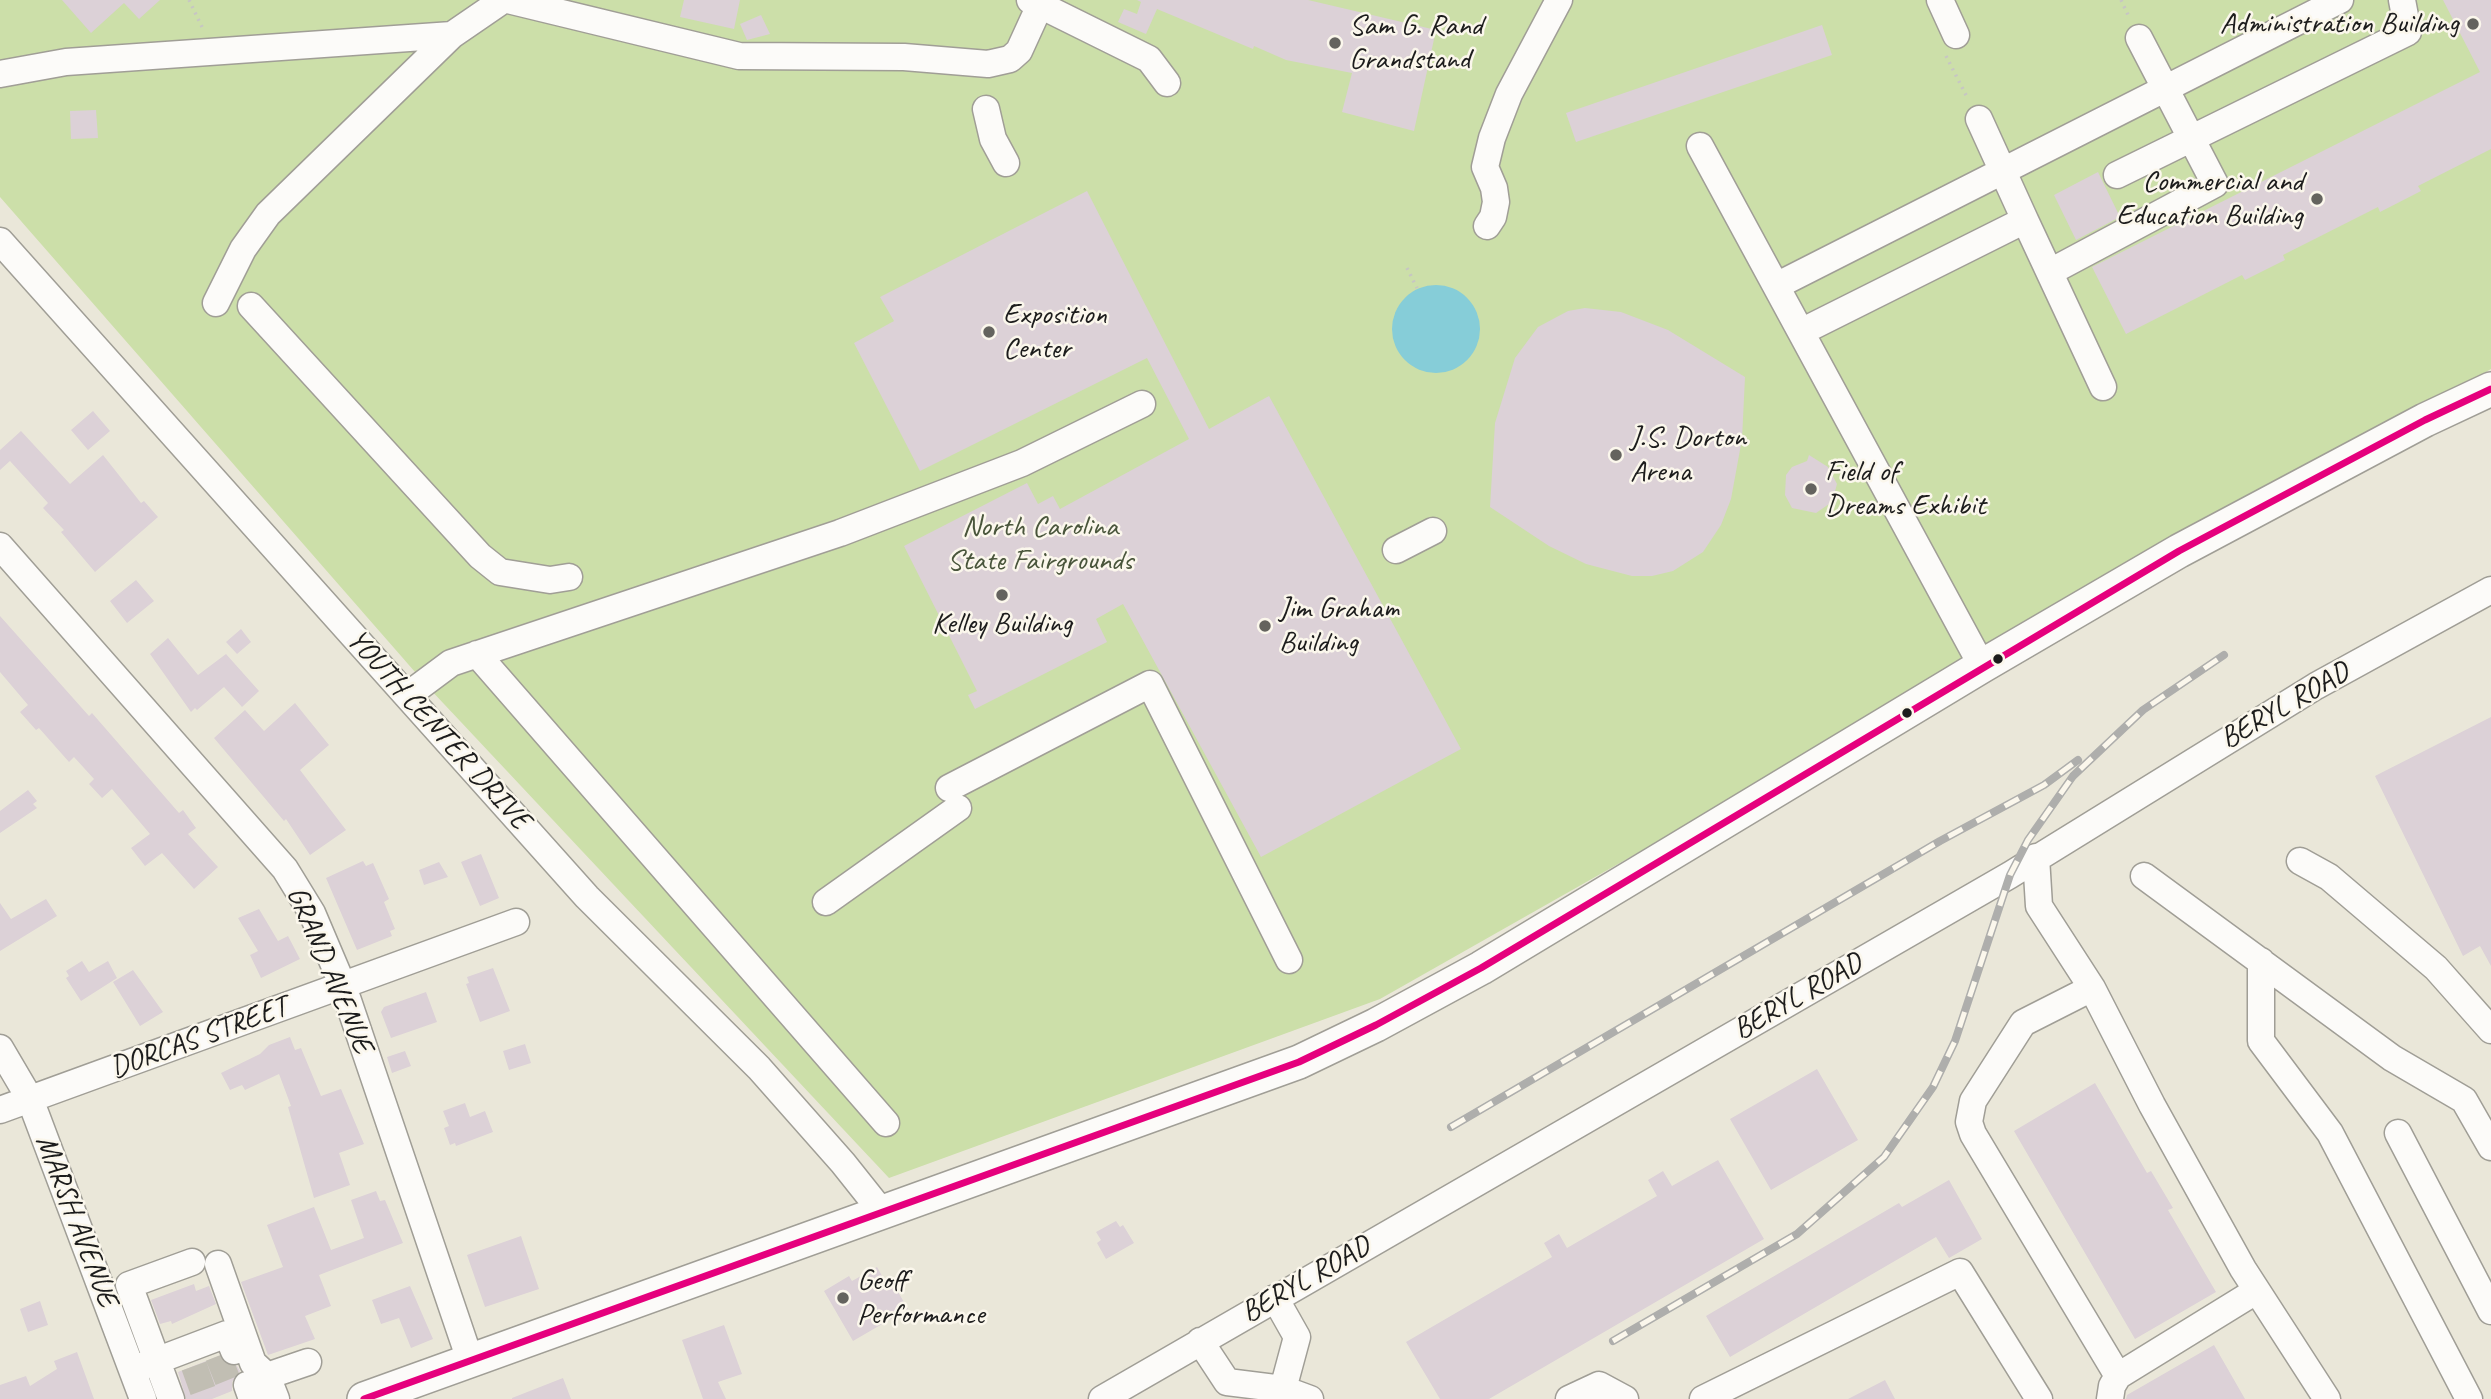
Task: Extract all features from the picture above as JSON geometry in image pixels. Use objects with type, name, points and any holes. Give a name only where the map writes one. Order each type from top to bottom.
[{"type":"main road","points":[[364,1399],[1278,1070],[1376,1026],[1493,961],[1982,666],[2275,499],[2491,388]]},
{"type":"street","points":[[216,303],[243,249],[268,214],[452,35],[506,0],[739,56],[904,57],[988,64],[1010,59],[1019,51],[1035,2],[1149,59],[1167,83]]},
{"type":"street","points":[[1487,226],[1493,217],[1496,195],[1485,167],[1502,111],[1559,0]]},
{"type":"street","points":[[1940,0],[1950,43]]},
{"type":"street","points":[[1776,286],[2340,0]]},
{"type":"street","points":[[2117,175],[2408,32],[2402,0]]},
{"type":"street","points":[[0,74],[66,62],[452,35]]},
{"type":"street","points":[[2050,272],[2215,184],[2139,38]]},
{"type":"street","points":[[986,109],[993,139],[1006,163]]},
{"type":"street","points":[[1979,120],[2104,387]]},
{"type":"street","points":[[1700,146],[1982,666]]},
{"type":"street","points":[[1801,332],[2025,220]]},
{"type":"street","name":"YOUTH CENTER DRIVE","points":[[0,241],[587,897],[759,1068],[843,1163],[881,1212]]},
{"type":"street","points":[[251,306],[480,556],[500,572],[550,580],[569,577]]},
{"type":"street","points":[[408,695],[451,663],[840,533],[1022,463],[1142,404]]},
{"type":"street","points":[[1396,550],[1433,531]]},
{"type":"street","name":"GRAND AVENUE","points":[[0,546],[285,869],[312,913],[343,986],[470,1360]]},
{"type":"street","name":"BERYL ROAD","points":[[1102,1399],[1141,1389],[1200,1341],[2036,857],[2316,686],[2491,590]]},
{"type":"street","points":[[477,654],[886,1123]]},
{"type":"street","points":[[826,902],[954,798],[1150,684],[1289,960]]},
{"type":"street","points":[[2036,857],[2039,906],[2092,988],[2152,1105],[2256,1291],[2327,1399]]},
{"type":"street","points":[[2300,861],[2329,877],[2436,968],[2491,1030]]},
{"type":"street","points":[[2144,876],[2392,1058],[2464,1100],[2491,1147]]},
{"type":"street","name":"DORCAS STREET","points":[[0,1110],[516,922]]},
{"type":"street","points":[[2261,961],[2261,1041],[2330,1133],[2469,1399]]},
{"type":"street","points":[[2092,988],[2023,1023],[1973,1101],[1969,1122],[1973,1134],[2114,1388],[2256,1291]]},
{"type":"street","name":"MARSH AVENUE","points":[[0,1048],[30,1099],[143,1399]]},
{"type":"street","points":[[2398,1133],[2491,1311]]},
{"type":"street","points":[[104,1295],[205,1263],[253,1363],[251,1392]]},
{"type":"street","points":[[1703,1399],[1960,1272],[2039,1399]]},
{"type":"street","points":[[130,1285],[171,1399]]},
{"type":"street","points":[[1275,1298],[1297,1337],[1283,1389]]},
{"type":"street","points":[[1200,1341],[1227,1382],[1283,1389],[1310,1399]]},
{"type":"street","points":[[132,1370],[157,1361],[190,1358],[221,1349]]},
{"type":"street","points":[[251,1392],[308,1362]]},
{"type":"street","points":[[1569,1399],[1599,1385],[1625,1399]]},
{"type":"path","points":[[189,0],[214,51]]},
{"type":"path","points":[[1950,43],[1979,120]]},
{"type":"path","points":[[1407,268],[1417,288]]},
{"type":"green space","name":"North Carolina State Fairgrounds","points":[[0,0],[2491,0],[2491,369],[1380,999],[889,1178],[429,688],[0,197]]},
{"type":"water","points":[[1436,285],[1453,288],[1467,298],[1477,312],[1480,329],[1477,346],[1467,360],[1453,370],[1436,373],[1419,370],[1405,360],[1395,346],[1392,329],[1395,312],[1405,298],[1419,288]]},
{"type":"building","points":[[62,0],[160,0],[139,19],[124,3],[91,33]]},
{"type":"building","points":[[684,0],[740,0],[734,29],[680,17]]},
{"type":"building","name":"Sam G. Rand Grandstand","points":[[1137,0],[1308,0],[1436,30],[1414,131],[1342,112],[1352,73],[1286,60],[1157,9],[1146,34],[1118,22],[1124,9],[1137,14],[1141,2]]},
{"type":"building","name":"Commercial and Education Building","points":[[2443,0],[2491,0],[2491,149],[2418,186],[2421,191],[2380,212],[2378,207],[2283,255],[2285,260],[2245,280],[2242,275],[2126,334],[2092,267],[2480,72]]},
{"type":"building","points":[[761,15],[770,34],[747,40],[740,24]]},
{"type":"building","points":[[1822,25],[1832,55],[1576,142],[1566,113]]},
{"type":"building","points":[[96,110],[98,138],[71,139],[70,111]]},
{"type":"building","points":[[2098,172],[2120,217],[2076,240],[2054,195]]},
{"type":"building","points":[[1087,191],[1209,429],[1269,396],[1461,749],[1261,857],[1123,604],[1096,619],[1107,642],[975,709],[968,695],[977,691],[904,546],[1027,483],[1038,504],[1053,496],[1060,509],[1189,439],[1147,358],[920,471],[854,343],[894,321],[880,297]]},
{"type":"building","name":"J.S. Dorton Arena","points":[[1585,308],[1621,312],[1668,330],[1745,377],[1742,439],[1731,499],[1721,525],[1703,552],[1673,571],[1652,576],[1632,576],[1586,564],[1549,546],[1490,507],[1495,423],[1515,358],[1538,327],[1568,311]]},
{"type":"building","points":[[93,411],[110,431],[88,450],[71,430]]},
{"type":"building","points":[[21,431],[70,484],[103,455],[141,503],[144,501],[158,517],[95,572],[61,532],[64,530],[43,508],[48,503],[10,461],[0,470],[0,450]]},
{"type":"building","name":"Field of Dreams Exhibit","points":[[1809,455],[1828,467],[1837,484],[1832,502],[1816,513],[1792,508],[1785,495],[1786,475],[1792,467],[1807,461]]},
{"type":"building","points":[[136,580],[154,601],[127,623],[110,601]]},
{"type":"building","points":[[0,616],[89,716],[92,713],[179,813],[183,810],[196,828],[188,834],[218,867],[194,889],[162,853],[145,866],[131,848],[150,834],[112,789],[102,798],[89,784],[94,779],[74,757],[69,762],[39,728],[36,730],[20,712],[28,705],[0,672]]},
{"type":"building","points":[[241,629],[251,642],[237,654],[226,642]]},
{"type":"building","points":[[168,638],[198,675],[226,654],[259,691],[242,707],[224,687],[191,712],[150,654]]},
{"type":"building","points":[[295,703],[329,745],[300,770],[346,830],[310,855],[286,819],[284,821],[214,738],[245,710],[264,731]]},
{"type":"building","points":[[2491,717],[2491,966],[2480,946],[2463,956],[2375,776]]},
{"type":"building","points":[[28,790],[37,801],[33,804],[37,808],[0,833],[0,811]]},
{"type":"building","points":[[481,854],[499,898],[480,906],[461,862]]},
{"type":"building","points":[[363,861],[366,866],[373,863],[389,899],[384,902],[395,929],[390,931],[392,936],[357,950],[326,878]]},
{"type":"building","points":[[439,862],[448,877],[424,885],[419,870]]},
{"type":"building","points":[[46,899],[57,916],[0,951],[0,903],[11,919]]},
{"type":"building","points":[[259,909],[278,941],[288,936],[300,959],[261,978],[250,955],[258,951],[238,918]]},
{"type":"building","points":[[82,961],[89,972],[108,961],[117,978],[81,1001],[66,978],[69,976],[66,971]]},
{"type":"building","points":[[493,968],[510,1011],[480,1022],[466,984],[469,983],[467,977]]},
{"type":"building","points":[[133,970],[163,1012],[140,1026],[113,982]]},
{"type":"building","points":[[426,992],[437,1022],[391,1038],[381,1012],[384,1007]]},
{"type":"building","points":[[290,1037],[295,1050],[301,1048],[321,1096],[341,1089],[364,1144],[339,1153],[350,1185],[314,1198],[288,1107],[291,1106],[279,1074],[245,1090],[242,1085],[230,1090],[221,1073],[260,1054],[269,1045]]},
{"type":"building","points":[[525,1044],[531,1063],[509,1070],[503,1051]]},
{"type":"building","points":[[405,1051],[411,1066],[392,1073],[387,1057]]},
{"type":"building","points":[[1817,1069],[1858,1140],[1771,1190],[1730,1119]]},
{"type":"building","points":[[2095,1083],[2147,1173],[2151,1171],[2173,1208],[2168,1210],[2216,1292],[2135,1339],[2014,1131]]},
{"type":"building","points":[[465,1103],[470,1117],[485,1111],[493,1132],[456,1146],[455,1143],[450,1145],[444,1128],[449,1126],[443,1111]]},
{"type":"building","points":[[1718,1160],[1764,1239],[1489,1399],[1440,1399],[1406,1342],[1552,1257],[1544,1243],[1559,1234],[1567,1248],[1657,1196],[1648,1180],[1663,1171],[1672,1186]]},
{"type":"building","points":[[1949,1180],[1982,1239],[1949,1258],[1936,1237],[1730,1357],[1706,1316],[1899,1203],[1902,1207]]},
{"type":"building","points":[[376,1191],[380,1201],[385,1200],[403,1243],[319,1275],[331,1306],[305,1316],[315,1339],[268,1355],[241,1282],[283,1267],[267,1225],[314,1207],[331,1250],[364,1238],[351,1200]]},
{"type":"building","points":[[1116,1221],[1120,1227],[1123,1225],[1134,1243],[1106,1259],[1097,1243],[1101,1240],[1096,1232]]},
{"type":"building","points":[[521,1236],[539,1289],[485,1307],[467,1255]]},
{"type":"building","points":[[877,1267],[889,1288],[894,1285],[908,1309],[853,1341],[824,1291],[849,1276],[852,1281]]},
{"type":"building","points":[[194,1284],[196,1291],[209,1286],[216,1304],[172,1324],[171,1321],[160,1324],[151,1300]]},
{"type":"building","points":[[410,1286],[433,1339],[411,1348],[399,1318],[381,1324],[372,1300]]},
{"type":"building","points":[[40,1301],[48,1325],[28,1332],[20,1309]]},
{"type":"building","points":[[724,1325],[742,1374],[718,1382],[726,1399],[703,1399],[682,1340]]},
{"type":"building","points":[[2214,1345],[2245,1399],[2126,1399],[2127,1395]]},
{"type":"building","points":[[77,1352],[94,1399],[0,1399],[0,1385],[26,1376],[30,1386],[57,1369],[54,1361]]},
{"type":"building","points":[[219,1356],[225,1364],[237,1366],[240,1371],[232,1382],[232,1391],[212,1399],[186,1399],[178,1372]]},
{"type":"building","points":[[563,1378],[571,1399],[512,1399],[512,1398]]},
{"type":"building","points":[[1885,1380],[1895,1399],[1848,1399]]},
{"type":"tunnel","points":[[218,1356],[232,1391]]},
{"type":"tunnel","points":[[194,1366],[206,1399]]},
{"type":"railway","points":[[1613,1341],[1797,1234],[1884,1157],[1933,1087],[1955,1041],[2010,875],[2028,840],[2073,776],[2143,710],[2224,655]]},
{"type":"railway","points":[[1451,1127],[1940,841],[2044,785],[2078,760]]},
{"type":"transit line","points":[[364,1399],[1299,1062],[1376,1025],[1481,968],[2179,551],[2425,420],[2491,389]]},
{"type":"place","name":"Administration Building","points":[[2473,24]]},
{"type":"place","name":"Sam G. Rand Grandstand","points":[[1335,43]]},
{"type":"place","name":"Commercial and Education Building","points":[[2317,199]]},
{"type":"place","name":"Exposition Center","points":[[989,332]]},
{"type":"place","name":"J.S. Dorton Arena","points":[[1616,455]]},
{"type":"place","name":"Field of Dreams Exhibit","points":[[1811,489]]},
{"type":"place","name":"Kelley Building","points":[[1002,595]]},
{"type":"place","name":"Jim Graham Building","points":[[1265,626]]},
{"type":"place","name":"Geoff Performance","points":[[843,1298]]}]
